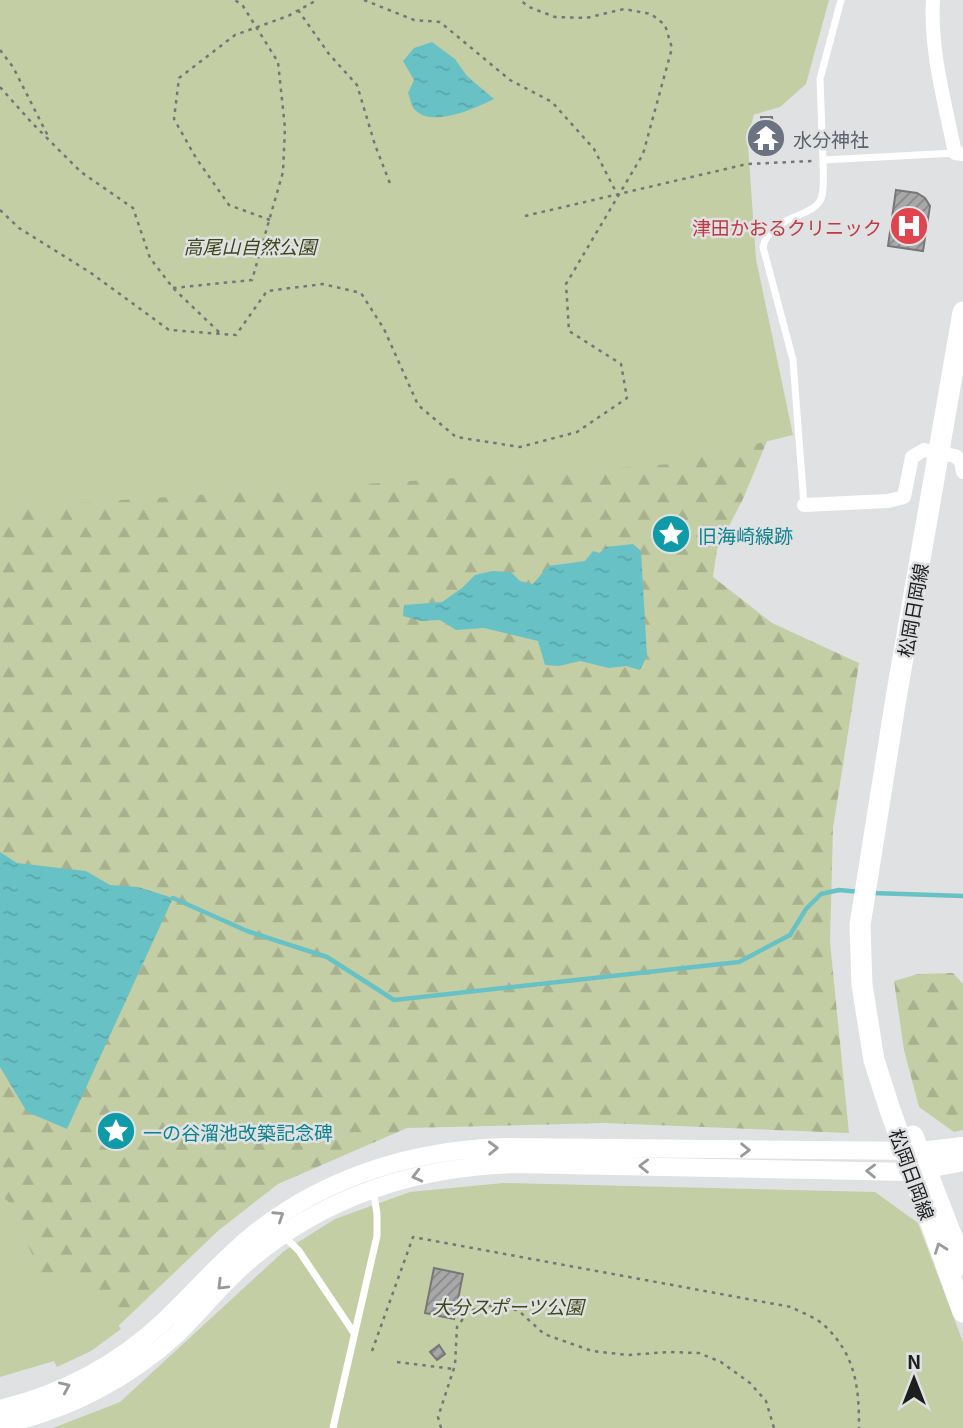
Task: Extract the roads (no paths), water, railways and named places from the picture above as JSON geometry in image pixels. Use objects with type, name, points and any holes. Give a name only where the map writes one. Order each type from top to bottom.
[{"type":"main road","name":"松岡日岡線","points":[[963,312],[958,374],[940,453],[896,698],[864,910],[871,926],[874,1025],[904,1111],[916,1161],[963,1312]]},
{"type":"main road","name":"松岡日岡線","points":[[916,1161],[963,1265]]},
{"type":"street","points":[[933,0],[934,43],[959,154]]},
{"type":"street","points":[[804,505],[888,501],[904,497],[912,457],[924,450],[956,456],[961,461],[963,472]]},
{"type":"street","points":[[0,1425],[72,1403],[129,1370],[171,1339],[235,1272],[282,1234],[329,1207],[373,1189],[433,1172],[489,1165],[916,1161],[963,1146]]},
{"type":"street","points":[[0,1409],[62,1388],[113,1361],[155,1329],[219,1264],[262,1228],[323,1190],[382,1166],[439,1153],[503,1147],[963,1162]]},
{"type":"lane","points":[[804,505],[793,360],[763,247],[765,237],[781,223],[818,204],[822,197],[820,79],[841,0]]},
{"type":"lane","points":[[823,160],[959,154]]},
{"type":"lane","points":[[333,1428],[377,1236],[373,1189]]},
{"type":"lane","points":[[282,1234],[299,1251],[354,1333]]},
{"type":"water","points":[[432,42],[455,59],[467,76],[494,99],[442,117],[422,115],[414,109],[408,93],[414,80],[403,61],[414,48]]},
{"type":"water","points":[[633,544],[641,551],[647,656],[640,670],[626,666],[609,668],[580,661],[559,666],[545,665],[538,641],[484,628],[456,630],[440,620],[421,621],[403,616],[404,605],[442,602],[475,575],[492,571],[511,572],[520,581],[533,584],[548,566],[585,561],[593,551],[600,553],[606,547]]},
{"type":"water","points":[[0,852],[17,863],[86,871],[110,885],[138,887],[173,898],[67,1129],[27,1112],[0,1067]]},
{"type":"waterway","points":[[173,898],[247,931],[327,957],[394,1000],[739,962],[790,935],[806,909],[821,894],[839,890],[860,892]]},
{"type":"waterway","points":[[872,893],[963,896]]},
{"type":"place","name":"水分神社","points":[[766,138]]},
{"type":"place","name":"津田かおるクリニック","points":[[909,226]]},
{"type":"place","name":"旧海崎線跡","points":[[671,534]]},
{"type":"place","name":"一の谷溜池改築記念碑","points":[[116,1131]]},
{"type":"park label","name":"高尾山自然公園","points":[[250,245]]},
{"type":"park label","name":"大分スポーツ公園","points":[[508,1305]]}]
